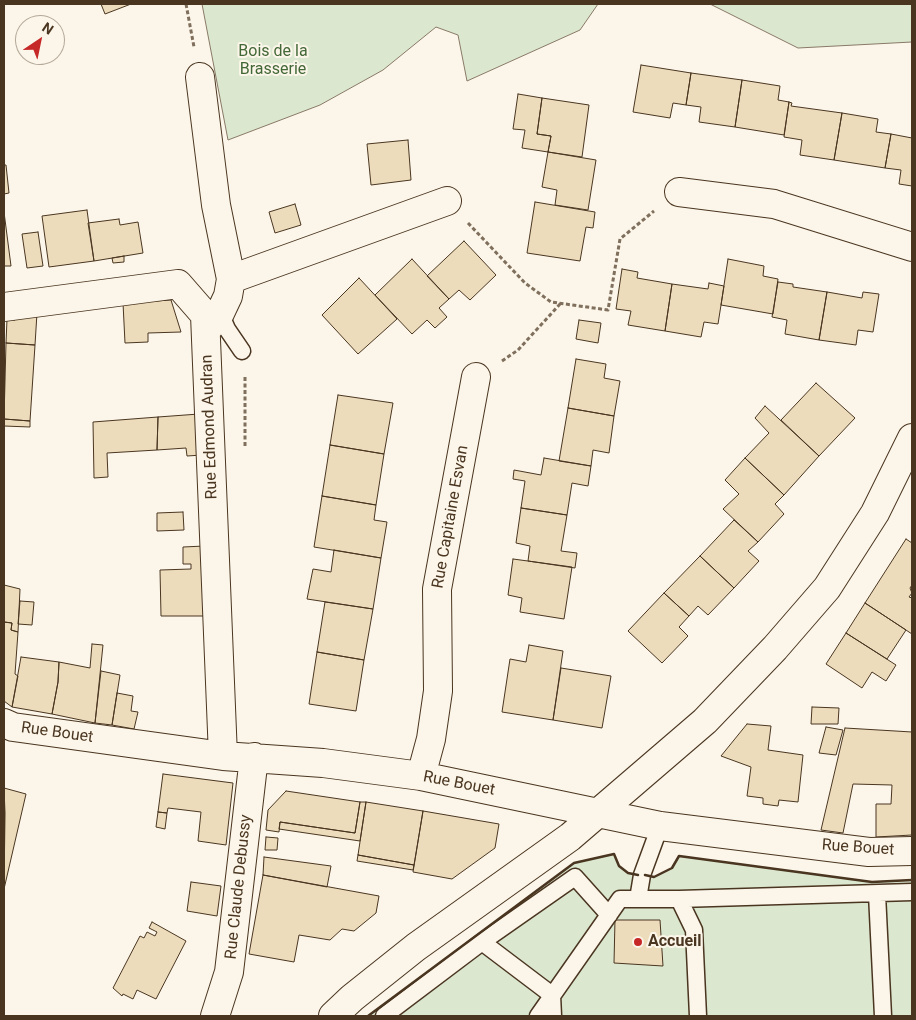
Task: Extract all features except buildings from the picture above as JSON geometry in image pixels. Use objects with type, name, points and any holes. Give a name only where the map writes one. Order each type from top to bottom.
[{"type":"street","points":[[200,77],[211,150],[216,205],[231,278],[228,296],[213,322]]},
{"type":"street","points":[[679,192],[774,204],[912,247]]},
{"type":"street","points":[[231,278],[447,201]]},
{"type":"street","name":"Rue Edmond Audran","points":[[4,306],[178,284],[213,322],[224,756]]},
{"type":"street","name":"Rue Capitaine Esvan","points":[[421,776],[431,739],[438,691],[437,589],[476,377]]},
{"type":"street","points":[[332,1016],[416,947],[562,843],[600,813],[705,721],[775,648],[827,588],[876,513],[912,438]]},
{"type":"street","name":"Rue Bouet","points":[[4,723],[13,727],[224,756],[254,756],[421,776],[660,826],[869,852],[912,852]]},
{"type":"street","name":"Rue Claude Debussy","points":[[215,1016],[229,972],[254,756]]},
{"type":"lane","points":[[213,322],[227,329],[242,352]]},
{"type":"lane","points":[[638,899],[642,875],[660,826]]},
{"type":"lane","points":[[384,1016],[482,942],[575,877],[609,915]]},
{"type":"lane","points":[[538,1016],[620,899],[912,892]]},
{"type":"lane","points":[[877,894],[882,1016]]},
{"type":"lane","points":[[679,899],[694,930],[698,1016]]},
{"type":"lane","points":[[482,942],[552,995]]},
{"type":"lane","points":[[552,995],[553,1016]]},
{"type":"path","points":[[186,4],[200,77]]},
{"type":"path","points":[[447,201],[525,283],[551,302],[608,310],[620,239],[679,192]]},
{"type":"path","points":[[476,377],[518,350],[561,303]]},
{"type":"green space","name":"Bois de la Brasserie","points":[[202,4],[598,4],[580,30],[467,81],[458,35],[436,27],[383,70],[320,105],[228,140]]},
{"type":"green space","points":[[710,4],[912,4],[912,42],[798,48]]},
{"type":"green space","points":[[614,854],[619,866],[628,873],[654,877],[672,868],[679,856],[872,882],[912,880],[912,1016],[368,1016],[574,863]]},
{"type":"wall","points":[[368,1016],[574,863],[614,854],[619,866],[628,873],[638,875]]},
{"type":"wall","points":[[645,875],[654,877],[672,868],[679,856],[872,882],[912,880]]},
{"type":"place","name":"Accueil","points":[[638,942]]}]
